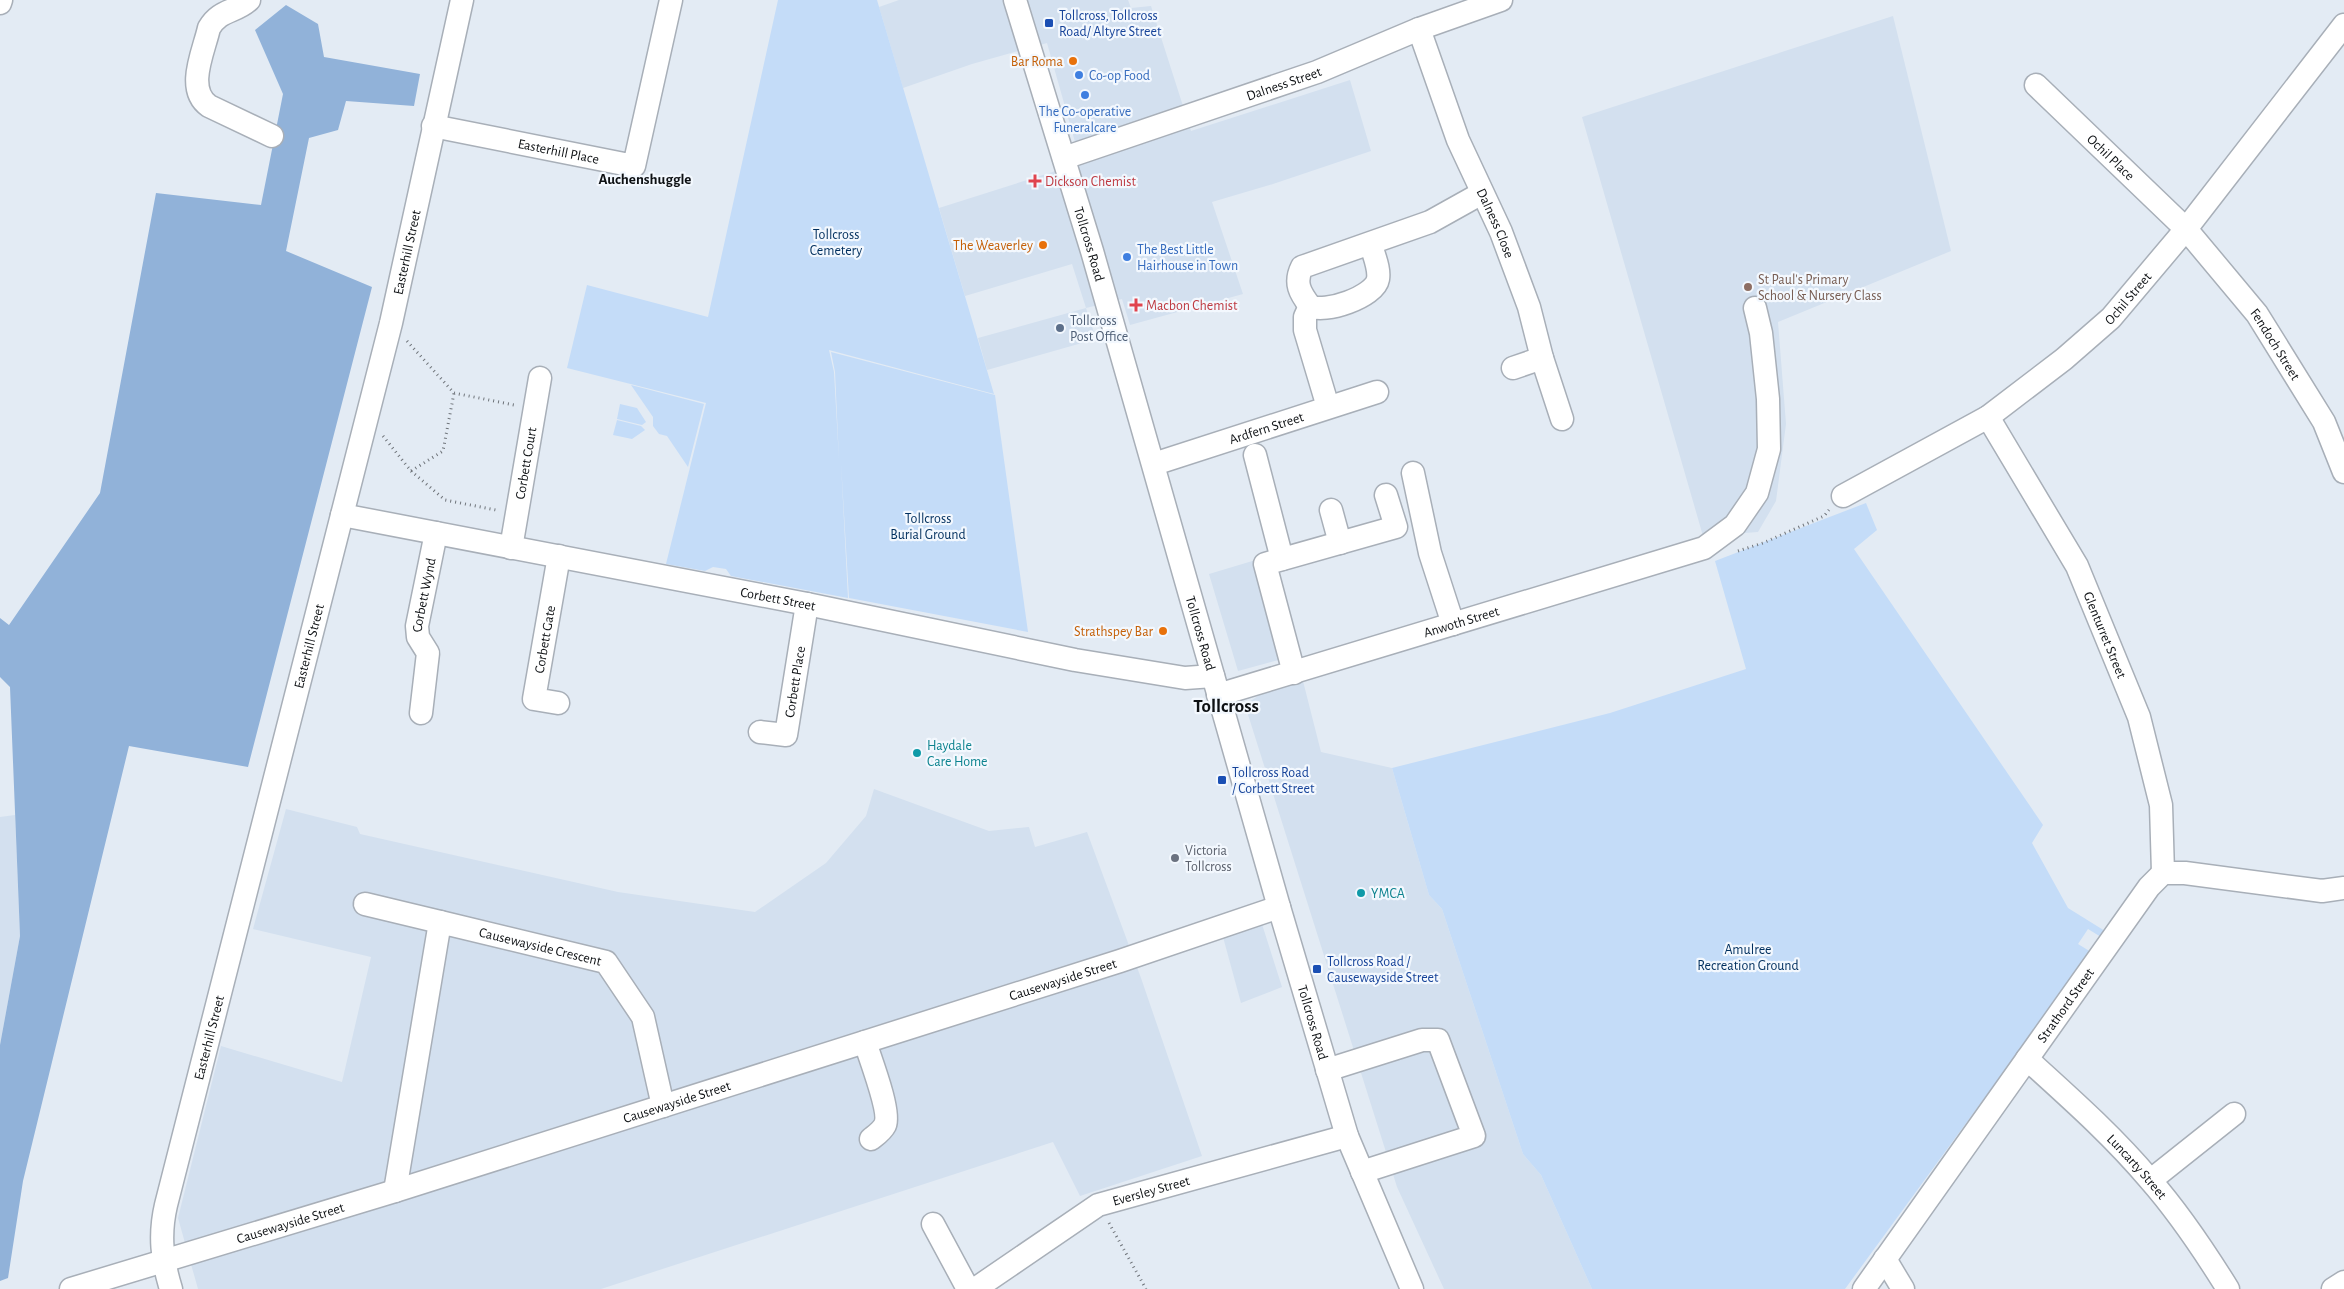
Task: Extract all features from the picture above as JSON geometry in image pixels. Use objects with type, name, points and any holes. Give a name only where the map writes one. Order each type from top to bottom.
[{"type":"street","points":[[249,0],[238,8],[218,16],[209,28],[197,81],[198,92],[209,106],[272,136]]},
{"type":"street","name":"Easterhill Street","points":[[171,1289],[161,1238],[166,1205],[391,323],[462,0]]},
{"type":"street","name":"Easterhill Place","points":[[433,126],[634,166],[671,0]]},
{"type":"street","name":"Tollcross Road","points":[[1015,0],[1064,158],[1154,464],[1278,907],[1347,1136],[1412,1289]]},
{"type":"street","name":"Dalness Street","points":[[1064,158],[1317,72],[1419,30],[1501,0]]},
{"type":"street","name":"Ochil Street","points":[[1843,496],[1988,417],[2064,359],[2111,318],[2186,230],[2344,25]]},
{"type":"street","name":"Dalness Close","points":[[1419,30],[1458,140],[1501,232],[1529,307],[1542,358],[1562,420]]},
{"type":"street","name":"Ochil Place","points":[[2036,85],[2186,230]]},
{"type":"street","points":[[1371,244],[1379,277],[1373,289],[1359,299],[1320,309],[1310,306],[1298,287],[1298,275],[1302,267],[1430,222],[1482,193]]},
{"type":"street","name":"Fendoch Street","points":[[2186,230],[2257,314],[2324,422],[2344,472]]},
{"type":"street","points":[[1310,306],[1305,317],[1305,330],[1328,407]]},
{"type":"street","name":"Anwoth Street","points":[[1216,685],[1294,673],[1704,548],[1735,525],[1752,501],[1757,493],[1769,449],[1768,398],[1761,333],[1755,308]]},
{"type":"street","points":[[1513,368],[1542,358]]},
{"type":"street","name":"Corbett Court","points":[[511,548],[540,378]]},
{"type":"street","name":"Ardfern Street","points":[[1154,464],[1377,392]]},
{"type":"street","name":"Glenturret Street","points":[[1988,417],[2077,566],[2138,717],[2161,805],[2163,873]]},
{"type":"street","points":[[1255,455],[1282,559]]},
{"type":"street","points":[[1413,473],[1430,553],[1453,624]]},
{"type":"street","points":[[1294,673],[1265,564],[1396,528],[1386,494]]},
{"type":"street","points":[[1331,510],[1340,543]]},
{"type":"street","name":"Corbett Street","points":[[342,515],[808,604],[1075,660],[1216,685]]},
{"type":"street","name":"Corbett Wynd","points":[[421,713],[428,653],[418,637],[418,626],[436,533]]},
{"type":"street","name":"Corbett Gate","points":[[558,703],[534,699],[559,556]]},
{"type":"street","name":"Corbett Place","points":[[760,732],[786,735],[808,604]]},
{"type":"street","points":[[2163,873],[2185,873],[2322,891],[2344,888]]},
{"type":"street","name":"Strathord Street","points":[[1864,1289],[2149,887],[2163,873]]},
{"type":"street","name":"Causewayside Crescent","points":[[365,904],[606,962],[643,1017],[663,1106]]},
{"type":"street","name":"Causewayside Street","points":[[71,1289],[395,1192],[1120,961],[1278,907]]},
{"type":"street","points":[[395,1192],[440,922]]},
{"type":"street","points":[[1327,1070],[1422,1040],[1438,1040],[1474,1136],[1362,1172]]},
{"type":"street","points":[[865,1042],[885,1111],[885,1124],[878,1134],[871,1138]]},
{"type":"street","name":"Luncarty Street","points":[[2028,1059],[2096,1122],[2151,1180],[2228,1289]]},
{"type":"street","points":[[2151,1180],[2234,1114]]},
{"type":"street","name":"Eversley Street","points":[[975,1289],[1098,1205],[1347,1136]]},
{"type":"street","points":[[933,1224],[968,1289]]},
{"type":"street","points":[[1885,1259],[1903,1289]]},
{"type":"street","points":[[2333,1289],[2344,1282]]},
{"type":"path","points":[[391,323],[454,393],[534,409]]},
{"type":"path","points":[[411,472],[444,451],[454,393]]},
{"type":"path","points":[[367,415],[411,472],[445,500],[517,514]]},
{"type":"path","points":[[1735,551],[1763,544],[1824,516],[1843,496]]},
{"type":"path","points":[[1098,1205],[1146,1289]]},
{"type":"shaded area","points":[[899,0],[1128,0],[1131,8],[1151,6],[1191,131],[1350,80],[1371,151],[1212,202],[1243,294],[1130,325],[1122,299],[1086,308],[1072,264],[965,296],[939,208],[1081,163],[1047,43],[972,64],[903,88],[879,7]]},
{"type":"shaded area","points":[[286,5],[318,24],[324,57],[420,74],[414,106],[346,101],[338,130],[309,138],[286,251],[372,287],[248,767],[129,746],[23,1181],[8,1278],[0,1281],[0,1045],[20,936],[10,687],[0,677],[0,618],[9,625],[100,493],[156,193],[261,205],[283,94],[255,30]]},
{"type":"shaded area","name":"St Paul's Primary School & Nursery Class","points":[[1893,16],[1951,251],[1778,322],[1786,424],[1776,501],[1758,532],[1703,536],[1582,117]]},
{"type":"shaded area","points":[[1086,308],[1096,339],[987,370],[978,338]]},
{"type":"shaded area","points":[[1259,559],[1286,658],[1238,671],[1209,574]]},
{"type":"shaded area","points":[[1303,681],[1321,752],[1392,768],[1429,895],[1442,909],[1523,1154],[1541,1175],[1592,1289],[1444,1289],[1397,1187],[1245,705],[1265,691]]},
{"type":"shaded area","points":[[874,789],[989,831],[1029,827],[1035,847],[1087,832],[1141,978],[1202,1156],[1080,1196],[1053,1142],[601,1289],[198,1289],[178,1218],[221,1046],[342,1082],[371,957],[253,929],[286,809],[357,827],[360,834],[618,892],[755,912],[826,863],[866,816]]},
{"type":"shaded area","points":[[15,815],[20,936],[0,1045],[0,817]]},
{"type":"shaded area","points":[[1261,921],[1282,987],[1241,1003],[1223,937]]},
{"type":"green space","name":"Tollcross Cemetery","points":[[778,0],[877,0],[994,394],[829,350],[834,372],[839,460],[835,372],[831,352],[995,395],[1028,632],[849,598],[841,463],[848,598],[731,576],[726,569],[713,567],[705,571],[666,564],[706,403],[567,368],[587,285],[708,317]]},
{"type":"green space","points":[[631,385],[704,404],[688,467],[667,436],[659,434],[653,426],[653,417]]},
{"type":"green space","points":[[620,404],[637,408],[646,422],[642,425],[617,419]]},
{"type":"green space","points":[[617,420],[641,426],[645,430],[632,439],[613,435]]},
{"type":"green space","name":"Amulree Recreation Ground","points":[[1866,503],[1877,530],[1854,549],[2043,825],[2032,843],[2068,908],[2105,931],[2101,937],[2088,929],[2078,944],[2091,952],[1845,1289],[1592,1289],[1541,1175],[1523,1154],[1442,909],[1429,895],[1392,768],[1610,713],[1746,669],[1715,561]]},
{"type":"place","name":"Tollcross, Tollcross Road/ Altyre Street","points":[[1049,23]]},
{"type":"place","name":"Bar Roma","points":[[1073,61]]},
{"type":"place","name":"Co-op Food","points":[[1079,75]]},
{"type":"place","name":"The Co-operative Funeralcare","points":[[1085,95]]},
{"type":"place","name":"Dickson Chemist","points":[[1035,181]]},
{"type":"place","name":"The Weaverley","points":[[1043,245]]},
{"type":"place","name":"The Best Little Hairhouse in Town","points":[[1127,257]]},
{"type":"place","name":"St Paul's Primary School & Nursery Class","points":[[1748,287]]},
{"type":"place","name":"Macbon Chemist","points":[[1136,305]]},
{"type":"place","name":"Tollcross Post Office","points":[[1060,328]]},
{"type":"place","name":"Strathspey Bar","points":[[1163,631]]},
{"type":"place","name":"Haydale Care Home","points":[[917,753]]},
{"type":"place","name":"Tollcross Road / Corbett Street","points":[[1222,780]]},
{"type":"place","name":"Victoria Tollcross","points":[[1175,858]]},
{"type":"place","name":"YMCA","points":[[1361,893]]},
{"type":"place","name":"Tollcross Road / Causewayside Street","points":[[1317,969]]},
{"type":"district","name":"Auchenshuggle","points":[[645,179]]},
{"type":"district","name":"Tollcross","points":[[1226,705]]},
{"type":"park label","name":"Tollcross Burial Ground","points":[[928,526]]}]
